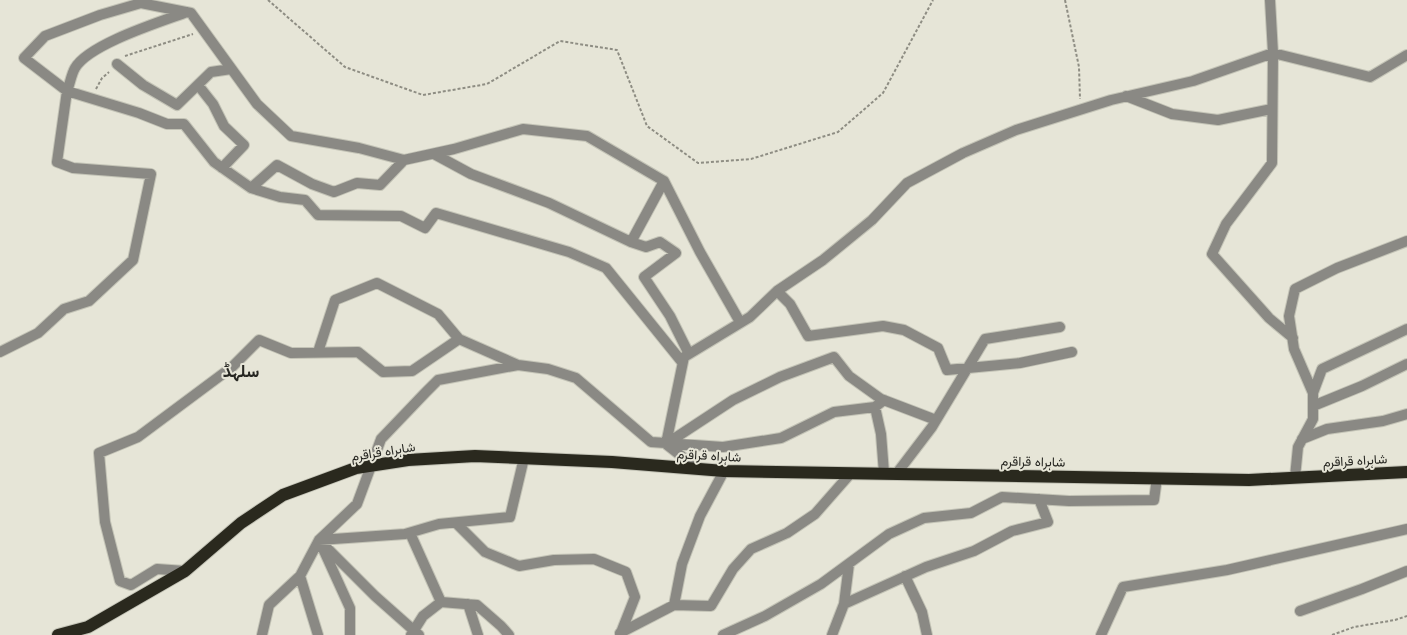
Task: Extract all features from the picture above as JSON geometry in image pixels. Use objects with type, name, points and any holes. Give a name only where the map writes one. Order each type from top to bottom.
[{"type":"highway","name":"شاہراہ قراقرم","points":[[58,635],[88,628],[185,571],[241,523],[283,495],[356,468],[408,460],[475,456],[612,462],[724,471],[1249,480],[1407,472]]},
{"type":"street","points":[[1270,0],[1273,53],[1272,163],[1226,224],[1212,254],[1269,318],[1293,338]]},
{"type":"street","points":[[682,362],[606,268],[569,252],[436,213],[425,228],[401,216],[318,215],[305,200],[280,197],[251,188],[214,162],[184,124],[167,124],[138,113],[67,91],[24,58],[46,36],[100,15],[142,3],[191,13],[257,104],[291,136],[359,148],[404,160],[434,154],[523,129],[587,136],[664,181],[700,252],[740,322]]},
{"type":"street","points":[[0,352],[38,333],[64,309],[89,301],[133,260],[151,174],[73,168],[57,162],[67,91],[75,68],[88,54],[120,38],[187,12]]},
{"type":"street","points":[[666,444],[684,357],[740,322],[750,318],[777,291],[823,260],[872,220],[907,183],[964,153],[1016,130],[1126,96],[1193,81],[1273,53],[1302,62],[1370,77],[1407,55]]},
{"type":"street","points":[[117,64],[143,85],[177,105],[211,72],[231,69]]},
{"type":"street","points":[[198,84],[213,104],[224,126],[244,145],[222,168]]},
{"type":"street","points":[[1126,96],[1172,114],[1218,120],[1272,109]]},
{"type":"street","points":[[434,154],[470,174],[549,203],[631,242],[646,247],[660,242],[676,253],[644,277],[670,316],[689,354]]},
{"type":"street","points":[[251,188],[277,165],[312,184],[334,192],[356,183],[380,185],[404,160]]},
{"type":"street","points":[[631,242],[664,181]]},
{"type":"street","points":[[1313,393],[1294,349],[1289,316],[1295,289],[1337,268],[1407,241]]},
{"type":"street","points":[[318,352],[335,300],[377,283],[438,314],[459,339],[518,365],[548,369],[576,378],[651,442],[723,446],[781,438],[834,412],[876,407],[884,400]]},
{"type":"street","points":[[777,291],[790,304],[808,336],[883,326],[904,330],[938,348],[947,370],[967,370],[1020,363],[1072,352]]},
{"type":"street","points":[[897,473],[936,420],[985,339],[1060,326]]},
{"type":"street","points":[[1296,477],[1298,447],[1313,419],[1313,393],[1322,369],[1407,329]]},
{"type":"street","points":[[185,571],[157,569],[131,585],[120,581],[105,522],[99,453],[138,437],[232,367],[259,340],[291,353],[358,352],[383,372],[412,371],[459,339]]},
{"type":"street","points":[[666,444],[733,400],[780,377],[834,357],[849,376],[884,400],[936,420]]},
{"type":"street","points":[[1313,406],[1362,386],[1407,364]]},
{"type":"street","points":[[262,635],[269,605],[300,576],[319,540],[357,504],[381,439],[438,380],[518,365]]},
{"type":"street","points":[[876,407],[881,434],[884,473]]},
{"type":"street","points":[[1302,439],[1327,429],[1383,421],[1407,414]]},
{"type":"street","points":[[666,444],[698,469]]},
{"type":"street","points":[[319,540],[410,533],[439,524],[510,517],[524,458]]},
{"type":"street","points":[[674,604],[682,564],[700,516],[724,471]]},
{"type":"street","points":[[619,634],[674,604],[711,606],[733,569],[750,549],[787,534],[815,514],[851,473]]},
{"type":"street","points":[[723,635],[765,616],[821,584],[889,534],[924,518],[971,513],[1002,497],[1069,501],[1154,500],[1157,478]]},
{"type":"street","points":[[844,604],[906,576],[974,551],[1012,531],[1048,522],[1039,499]]},
{"type":"street","points":[[456,522],[485,552],[519,566],[554,560],[594,559],[626,572],[635,597],[619,634]]},
{"type":"street","points":[[1101,635],[1123,587],[1227,570],[1407,529]]},
{"type":"street","points":[[410,533],[441,602]]},
{"type":"street","points":[[319,540],[414,634],[423,616],[441,602],[477,605],[502,626],[509,635]]},
{"type":"street","points":[[319,540],[350,608],[350,635]]},
{"type":"street","points":[[832,635],[844,604],[848,564]]},
{"type":"street","points":[[1300,611],[1362,590],[1407,571]]},
{"type":"street","points":[[300,576],[318,635]]},
{"type":"street","points":[[906,576],[922,612],[927,635]]},
{"type":"street","points":[[468,604],[478,635]]},
{"type":"path","points":[[268,0],[345,67],[423,95],[487,84],[560,41],[617,50],[647,126],[698,163],[751,159],[838,132],[884,93],[933,0]]},
{"type":"path","points":[[1065,0],[1079,67],[1081,110]]},
{"type":"path","points":[[90,98],[102,78],[126,56],[203,30]]},
{"type":"path","points":[[1332,635],[1354,627],[1395,620],[1407,616]]},
{"type":"district","name":"سلہڈ","points":[[241,371]]}]
